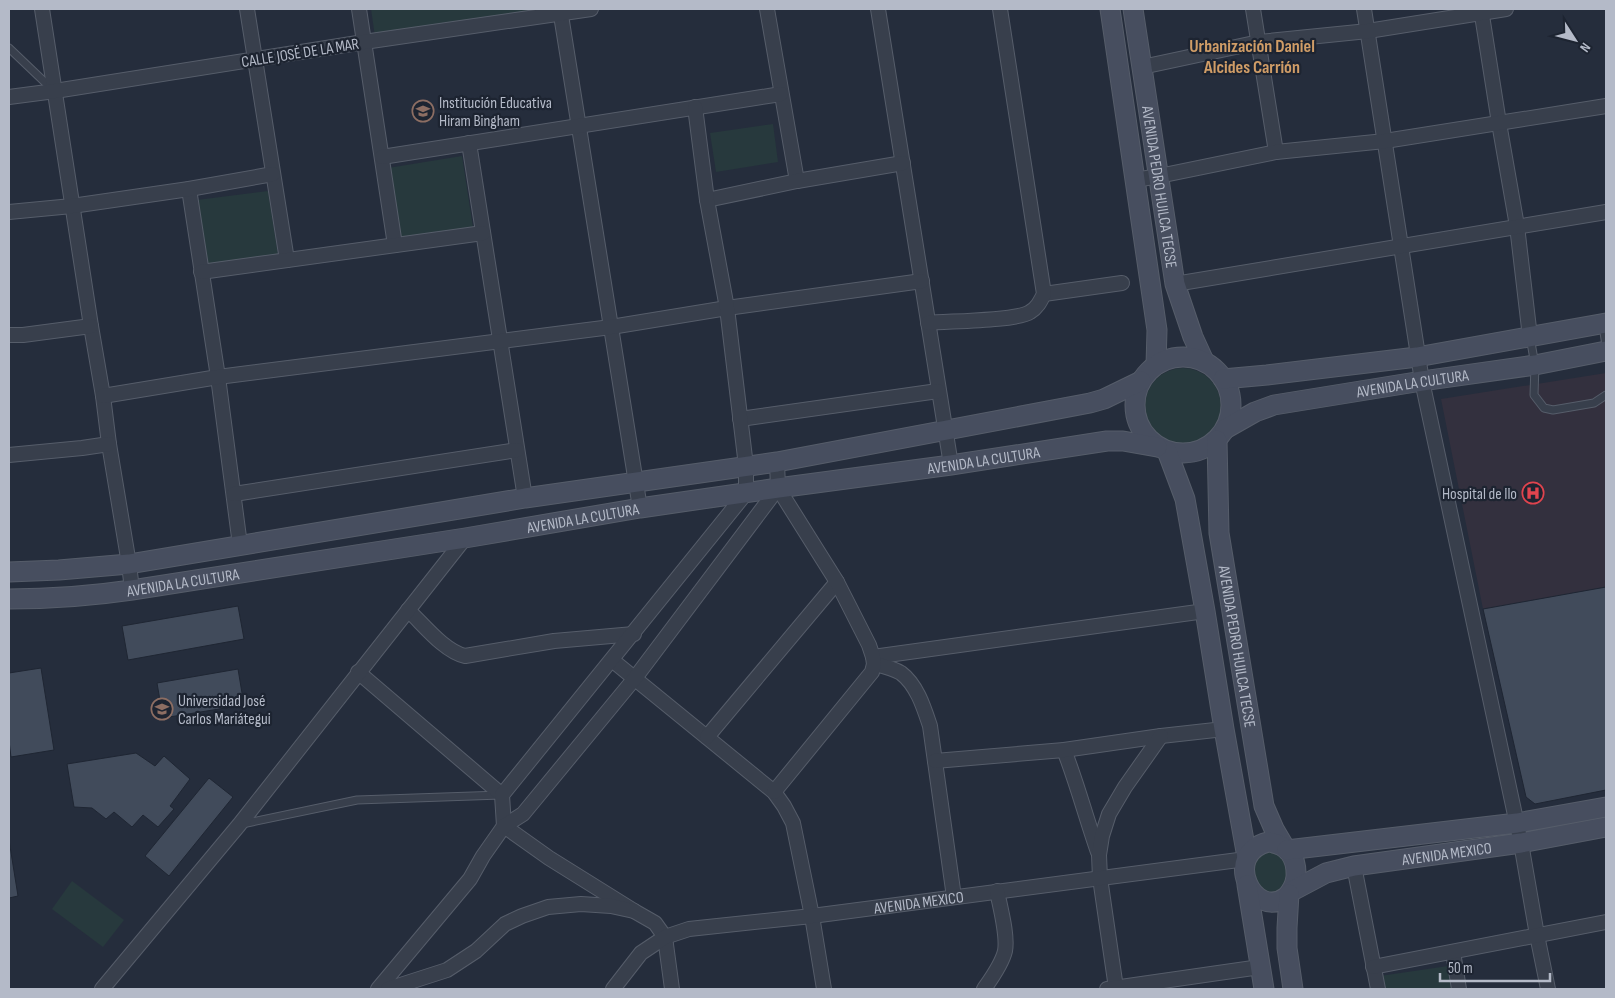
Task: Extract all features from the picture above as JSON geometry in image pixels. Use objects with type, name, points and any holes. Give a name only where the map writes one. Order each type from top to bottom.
[{"type":"street","points":[[42,9],[91,326],[104,396],[109,444],[132,590]]},
{"type":"street","points":[[247,9],[287,260]]},
{"type":"street","points":[[359,9],[395,245]]},
{"type":"street","name":"CALLE JOSÉ DE LA MAR","points":[[9,97],[54,92],[560,11],[591,9]]},
{"type":"street","points":[[767,9],[797,181]]},
{"type":"street","points":[[878,9],[944,431],[951,465]]},
{"type":"street","points":[[928,323],[1014,317],[1028,314],[1038,306],[1044,294],[1000,9]]},
{"type":"street","name":"AVENIDA PEDRO HUILCA TECSE","points":[[1110,9],[1157,330],[1156,365]]},
{"type":"street","name":"AVENIDA PEDRO HUILCA TECSE","points":[[1133,9],[1175,284],[1193,337],[1204,361]]},
{"type":"street","points":[[1254,9],[1276,152]]},
{"type":"street","points":[[1364,9],[1402,247],[1417,357],[1521,843],[1536,935],[1548,989]]},
{"type":"street","points":[[1142,67],[1259,42],[1368,31],[1482,11],[1506,9]]},
{"type":"street","points":[[560,11],[640,508]]},
{"type":"street","points":[[1482,11],[1498,123],[1517,226],[1530,337]]},
{"type":"street","points":[[382,157],[781,94]]},
{"type":"street","points":[[1135,180],[1276,152],[1385,141],[1606,106]]},
{"type":"street","points":[[504,826],[502,796],[746,493],[746,466],[727,308],[707,200],[695,108]]},
{"type":"street","points":[[469,143],[524,498]]},
{"type":"street","points":[[707,200],[797,181],[903,163]]},
{"type":"street","points":[[9,212],[72,206],[189,189],[273,174]]},
{"type":"street","points":[[189,189],[218,377],[240,545]]},
{"type":"street","points":[[1175,284],[1606,212]]},
{"type":"street","points":[[201,272],[483,233]]},
{"type":"street","points":[[104,396],[218,377],[611,327],[727,308],[922,281]]},
{"type":"street","points":[[1044,294],[1122,283]]},
{"type":"street","name":"AVENIDA LA CULTURA","points":[[1223,379],[1267,376],[1417,357],[1605,323]]},
{"type":"street","points":[[9,335],[23,336],[91,326]]},
{"type":"street","name":"AVENIDA LA CULTURA","points":[[1221,434],[1255,412],[1274,405],[1535,365],[1606,351]]},
{"type":"street","points":[[1179,357],[1204,361],[1215,369],[1229,390],[1230,417],[1221,434],[1206,448],[1180,454],[1162,449],[1143,434],[1135,416],[1136,392],[1141,381],[1156,365],[1167,359],[1179,357]]},
{"type":"street","name":"AVENIDA LA CULTURA","points":[[9,572],[129,564],[524,498],[777,462],[1090,403],[1104,399],[1141,381]]},
{"type":"street","points":[[740,419],[938,391]]},
{"type":"street","name":"AVENIDA PEDRO HUILCA TECSE","points":[[1221,434],[1219,533],[1264,806],[1285,848]]},
{"type":"street","name":"AVENIDA LA CULTURA","points":[[9,599],[90,596],[132,590],[465,538],[640,508],[951,465],[1107,441],[1123,440],[1162,449]]},
{"type":"street","points":[[9,454],[109,444]]},
{"type":"street","name":"AVENIDA PEDRO HUILCA TECSE","points":[[1162,449],[1185,499],[1247,858]]},
{"type":"street","points":[[234,494],[517,450]]},
{"type":"street","points":[[774,792],[872,672],[874,660],[837,582],[778,488],[777,462]]},
{"type":"street","points":[[378,989],[470,879],[482,856],[504,826],[523,814],[635,678],[778,488]]},
{"type":"street","points":[[102,989],[238,825],[465,538]]},
{"type":"street","points":[[707,737],[837,582]]},
{"type":"street","points":[[408,610],[448,648],[457,654],[465,656],[554,641],[634,634]]},
{"type":"street","points":[[874,660],[1205,612]]},
{"type":"street","points":[[612,660],[774,792],[784,806],[793,824],[812,916],[824,989]]},
{"type":"street","points":[[874,660],[901,673],[911,684],[922,704],[930,726],[954,897]]},
{"type":"street","points":[[358,672],[502,796]]},
{"type":"street","points":[[934,761],[1064,750],[1224,729]]},
{"type":"street","points":[[1161,736],[1125,787],[1109,814],[1102,836],[1099,855],[1100,878],[1112,988],[1150,986],[1260,967]]},
{"type":"street","points":[[1064,750],[1078,787],[1090,831],[1099,855]]},
{"type":"street","points":[[1285,848],[1517,824],[1606,807]]},
{"type":"street","points":[[504,826],[549,858],[655,924],[665,937],[672,989]]},
{"type":"street","name":"AVENIDA MEXICO","points":[[1291,892],[1326,873],[1354,866],[1521,843],[1606,827]]},
{"type":"street","points":[[1264,989],[1244,868],[1252,849],[1268,842],[1278,843],[1285,848],[1291,854],[1296,865],[1296,879],[1291,892],[1287,928],[1287,948],[1293,989]]},
{"type":"street","name":"AVENIDA MEXICO","points":[[613,989],[642,953],[665,937],[690,928],[812,916],[1247,858]]},
{"type":"street","points":[[1354,866],[1378,989]]},
{"type":"street","points":[[1247,884],[1253,893],[1267,901],[1282,899],[1291,892]]},
{"type":"street","points":[[984,989],[993,977],[1005,951],[1004,922],[996,892]]},
{"type":"street","points":[[388,989],[447,970],[476,951],[505,924],[548,907],[581,904],[611,906],[634,911]]},
{"type":"street","points":[[1373,967],[1606,922]]},
{"type":"street","points":[[1453,952],[1459,989]]},
{"type":"lane","points":[[9,48],[54,92]]},
{"type":"lane","points":[[1605,323],[1606,346]]},
{"type":"lane","points":[[1530,337],[1535,365],[1534,396],[1540,404],[1548,410],[1553,410],[1594,403],[1606,395]]},
{"type":"lane","points":[[238,825],[357,800],[502,796]]},
{"type":"shaded area","points":[[371,9],[551,9],[375,37]]},
{"type":"shaded area","points":[[773,124],[778,162],[716,172],[710,133]]},
{"type":"shaded area","points":[[462,156],[474,234],[400,243],[388,168]]},
{"type":"shaded area","points":[[268,191],[279,261],[206,272],[197,200]]},
{"type":"shaded area","points":[[1183,368],[1197,371],[1210,379],[1218,392],[1221,406],[1218,420],[1210,433],[1197,441],[1183,444],[1169,441],[1156,433],[1148,420],[1145,406],[1148,392],[1156,379],[1169,371]]},
{"type":"shaded area","name":"Hospital de Ilo","points":[[1606,373],[1606,587],[1483,609],[1441,399]]},
{"type":"shaded area","points":[[1263,849],[1279,853],[1286,866],[1287,879],[1278,896],[1258,888],[1252,865]]},
{"type":"shaded area","points":[[72,881],[124,920],[103,947],[52,909]]},
{"type":"shaded area","points":[[1448,966],[1453,989],[1383,989],[1380,976]]},
{"type":"building","points":[[1606,587],[1606,790],[1535,804],[1526,797],[1483,609]]},
{"type":"building","points":[[238,606],[244,639],[128,660],[122,626]]},
{"type":"building","points":[[41,668],[54,750],[11,757],[9,741],[9,673]]},
{"type":"building","points":[[238,669],[244,705],[163,718],[157,683]]},
{"type":"building","points":[[136,753],[155,766],[164,756],[190,779],[170,806],[174,809],[158,827],[143,815],[132,827],[114,812],[106,819],[92,808],[74,807],[67,764]]},
{"type":"building","points":[[209,778],[233,797],[169,876],[145,856]]},
{"type":"building","points":[[9,840],[18,896],[9,898]]},
{"type":"place","name":"Institución Educativa Hiram Bingham","points":[[423,111]]},
{"type":"place","name":"Hospital de Ilo","points":[[1533,493]]},
{"type":"place","name":"Universidad José Carlos Mariátegui","points":[[162,709]]},
{"type":"district","name":"Urbanización Daniel Alcides Carrión","points":[[1252,56]]}]
